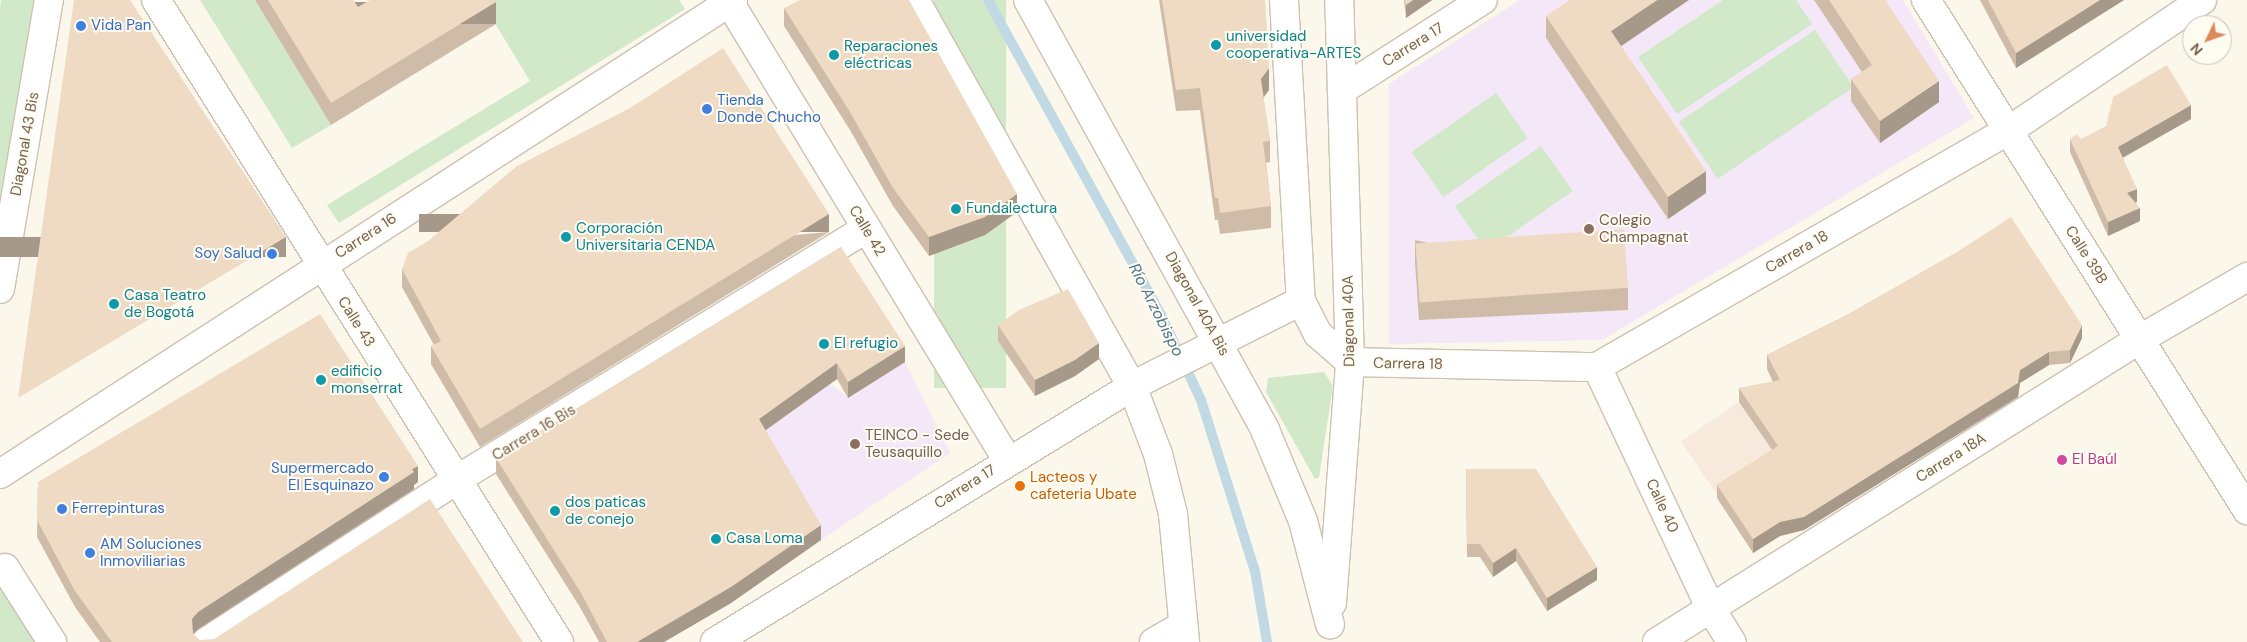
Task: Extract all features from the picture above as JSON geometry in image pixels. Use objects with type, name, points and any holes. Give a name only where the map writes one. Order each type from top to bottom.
[{"type":"street","name":"Diagonal 43 Bis","points":[[0,289],[49,0]]},
{"type":"street","name":"Calle 43","points":[[156,0],[320,265],[558,642]]},
{"type":"street","points":[[915,0],[1140,382],[1173,514],[1184,633],[1154,642]]},
{"type":"street","name":"Diagonal 40A Bis","points":[[1028,0],[1212,344],[1287,479],[1303,521],[1330,633]]},
{"type":"street","points":[[1284,0],[1301,301],[1318,334],[1350,362]]},
{"type":"street","name":"Diagonal 40A","points":[[1330,633],[1350,362],[1338,0]]},
{"type":"street","name":"Carrera 17","points":[[1342,90],[1483,0]]},
{"type":"street","name":"Calle 39B","points":[[1926,0],[2247,510]]},
{"type":"street","name":"Carrera 18","points":[[1350,362],[1597,367],[2008,131],[2202,0]]},
{"type":"street","name":"Carrera 16","points":[[0,474],[730,1]]},
{"type":"street","name":"Calle 42","points":[[730,1],[866,230],[1008,461]]},
{"type":"street","name":"Carrera 16 Bis","points":[[206,642],[456,480],[866,230]]},
{"type":"street","name":"Carrera 18A","points":[[1657,642],[2140,339],[2247,277]]},
{"type":"street","name":"Carrera 17","points":[[715,642],[1140,382],[1212,344],[1301,301]]},
{"type":"street","name":"Calle 40","points":[[1597,367],[1711,609],[1732,642]]},
{"type":"street","points":[[5,568],[52,642]]},
{"type":"shaded area","name":"Colegio Champagnat","points":[[1520,0],[1903,0],[1974,118],[1602,340],[1389,344],[1389,84]]},
{"type":"shaded area","name":"TEINCO - Sede Teusaquillo","points":[[905,362],[950,453],[821,540],[759,435],[830,384],[849,398]]},
{"type":"shaded area","points":[[1739,402],[1778,459],[1720,498],[1681,441]]},
{"type":"green space","points":[[1,0],[35,0],[0,206],[0,8]]},
{"type":"green space","points":[[200,0],[255,0],[331,125],[292,148]]},
{"type":"green space","points":[[481,0],[679,0],[685,9],[339,223],[327,205],[530,81]]},
{"type":"green space","points":[[934,0],[1006,0],[1006,388],[934,388]]},
{"type":"green space","points":[[1723,0],[1796,0],[1812,24],[1677,114],[1638,57]]},
{"type":"green space","points":[[1815,30],[1854,87],[1718,179],[1679,122]]},
{"type":"green space","points":[[1496,93],[1528,138],[1443,197],[1412,152]]},
{"type":"green space","points":[[1541,146],[1573,191],[1487,251],[1455,206]]},
{"type":"green space","points":[[1324,372],[1333,386],[1319,477],[1315,479],[1266,392],[1268,378]]},
{"type":"green space","points":[[0,581],[39,642],[0,642]]},
{"type":"building","points":[[74,0],[130,0],[286,237],[18,398]]},
{"type":"building","points":[[268,0],[353,0],[358,7],[370,0],[495,0],[496,2],[331,103]]},
{"type":"building","points":[[800,0],[909,0],[1017,194],[985,217],[929,237],[893,188],[850,112],[784,8]]},
{"type":"building","name":"universidad cooperativa-ARTES","points":[[1162,0],[1265,0],[1269,68],[1261,79],[1270,141],[1263,142],[1271,206],[1220,213],[1218,198],[1215,198],[1200,88],[1176,90]]},
{"type":"building","points":[[1405,0],[1413,0],[1406,5]]},
{"type":"building","points":[[1570,0],[1657,0],[1611,31],[1706,171],[1668,197],[1546,16]]},
{"type":"building","points":[[1829,0],[1885,0],[1939,81],[1880,121],[1851,79],[1872,65]]},
{"type":"building","points":[[1988,0],[2100,0],[2016,53]]},
{"type":"building","points":[[723,48],[829,214],[480,429],[431,346],[441,341],[402,269],[408,253],[428,241],[517,166],[630,108]]},
{"type":"building","points":[[2167,65],[2191,105],[2118,147],[2137,189],[2127,193],[2140,208],[2108,222],[2070,139],[2077,134],[2081,139],[2106,126],[2113,97]]},
{"type":"building","points":[[2011,217],[2082,325],[2070,350],[2049,352],[2020,370],[2018,383],[1804,517],[1780,522],[1753,539],[1717,485],[1778,446],[1739,388],[1780,380],[1767,355],[1849,314],[1954,254]]},
{"type":"building","points":[[1624,229],[1628,288],[1420,302],[1416,244]]},
{"type":"building","points":[[841,247],[905,346],[848,382],[837,363],[759,419],[821,525],[731,587],[637,642],[607,642],[581,593],[496,458]]},
{"type":"building","points":[[1068,289],[1099,343],[1075,360],[1035,380],[998,325],[1019,310]]},
{"type":"building","points":[[320,314],[418,466],[412,469],[414,472],[198,612],[192,619],[193,633],[199,640],[214,639],[430,499],[523,642],[112,642],[75,591],[37,520],[38,482]]},
{"type":"building","points":[[1466,469],[1536,469],[1597,567],[1547,598],[1516,548],[1493,563],[1480,544],[1467,544]]},
{"type":"waterway","name":"Río Arzobispo","points":[[988,0],[1161,315],[1201,400],[1255,571],[1267,642]]},
{"type":"place","name":"Vida Pan","points":[[81,26]]},
{"type":"place","name":"universidad cooperativa-ARTES","points":[[1216,45]]},
{"type":"place","name":"Reparaciones eléctricas","points":[[834,55]]},
{"type":"place","name":"Tienda Donde Chucho","points":[[707,109]]},
{"type":"place","name":"Fundalectura","points":[[956,209]]},
{"type":"place","name":"Colegio Champagnat","points":[[1589,229]]},
{"type":"place","name":"Corporación Universitaria CENDA","points":[[566,237]]},
{"type":"place","name":"Soy Salud","points":[[272,254]]},
{"type":"place","name":"Casa Teatro de Bogotá","points":[[114,304]]},
{"type":"place","name":"El refugio","points":[[824,344]]},
{"type":"place","name":"edificio monserrat","points":[[321,380]]},
{"type":"place","name":"TEINCO - Sede Teusaquillo","points":[[855,444]]},
{"type":"place","name":"El Baúl","points":[[2062,460]]},
{"type":"place","name":"Supermercado El Esquinazo","points":[[384,477]]},
{"type":"place","name":"Lacteos y cafeteria Ubate","points":[[1020,486]]},
{"type":"place","name":"Ferrepinturas","points":[[62,509]]},
{"type":"place","name":"dos paticas de conejo","points":[[555,511]]},
{"type":"place","name":"Casa Loma","points":[[716,539]]},
{"type":"place","name":"AM Soluciones Inmoviliarias","points":[[90,553]]}]
